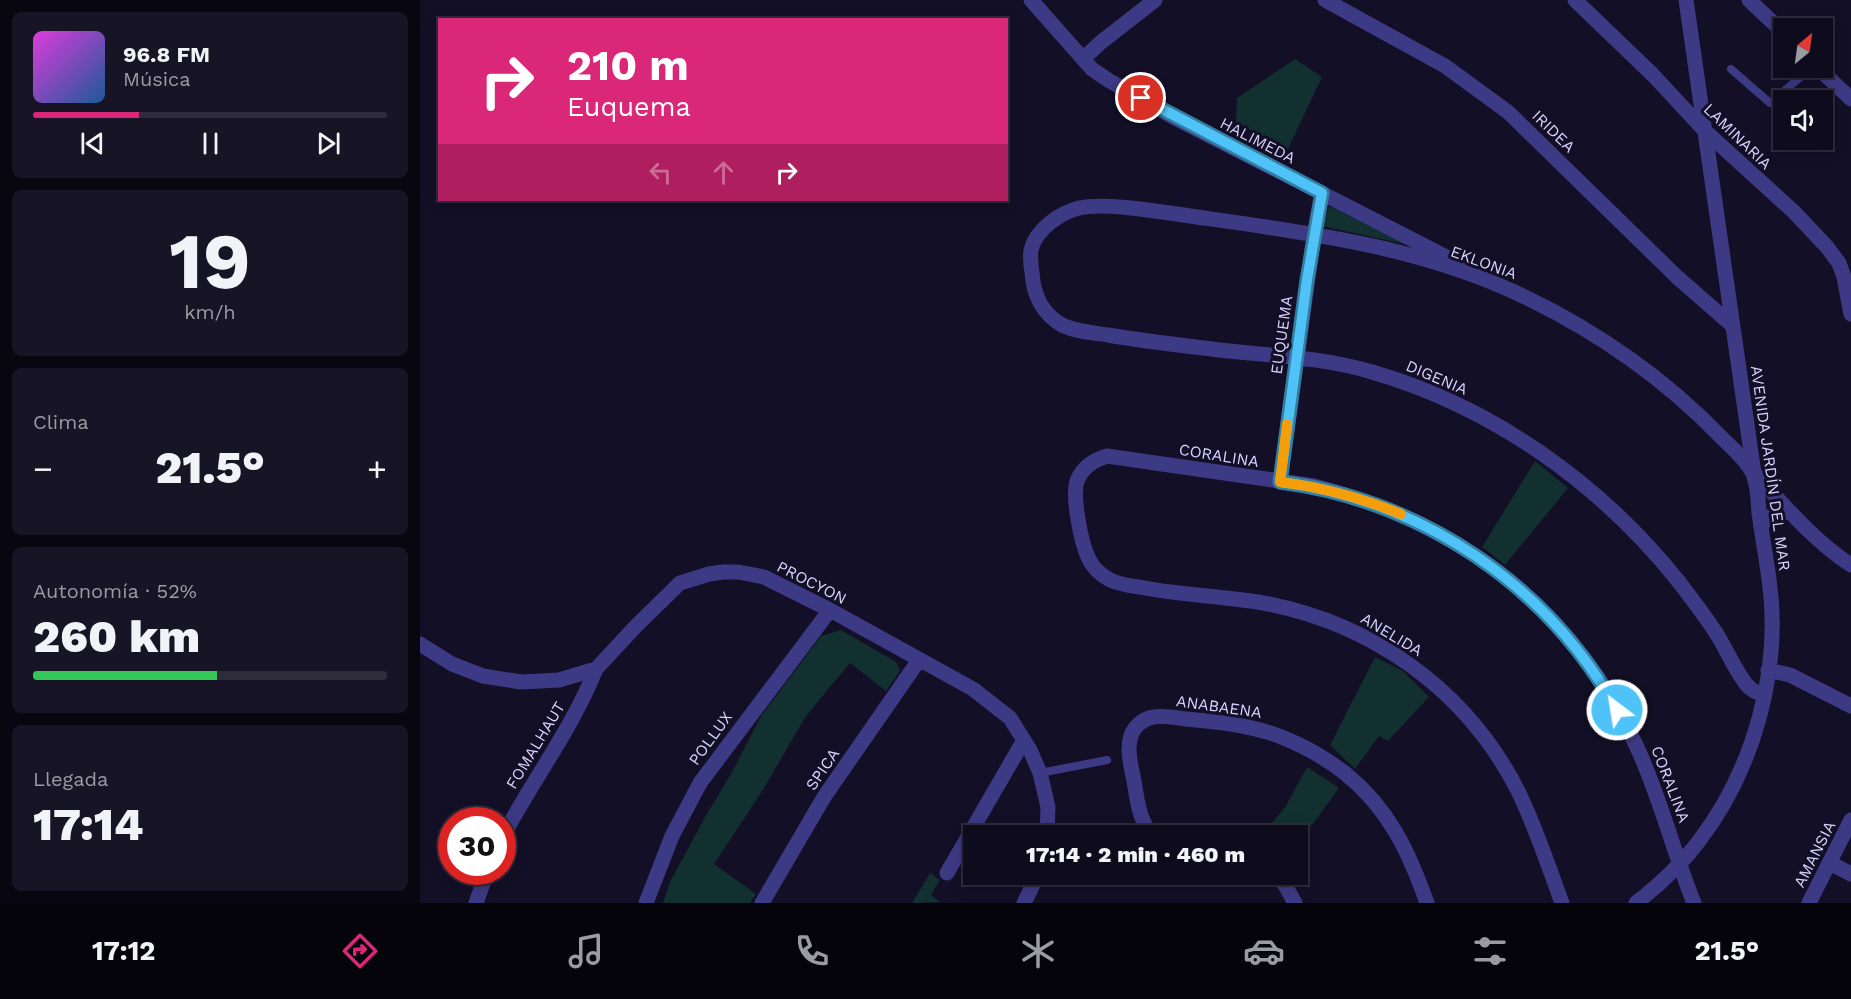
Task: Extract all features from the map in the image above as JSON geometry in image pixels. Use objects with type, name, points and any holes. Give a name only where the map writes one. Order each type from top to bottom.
[{"type":"street","name":"HALIMEDA","points":[[1031,0],[1092,69],[1108,80],[1173,117],[1491,281]]},
{"type":"street","points":[[1083,59],[1155,0]]},
{"type":"street","name":"IRIDEA","points":[[1324,0],[1445,66],[1501,106],[1677,278],[1732,325]]},
{"type":"street","name":"LAMINARIA","points":[[1575,0],[1653,75],[1705,131],[1794,212],[1827,247],[1839,263],[1851,314]]},
{"type":"street","name":"AVENIDA JARDÍN DEL MAR","points":[[1636,903],[1661,882],[1697,844],[1732,788],[1749,748],[1764,695],[1768,670],[1771,602],[1686,0]]},
{"type":"street","points":[[1749,0],[1773,23]]},
{"type":"street","points":[[1829,78],[1851,99]]},
{"type":"street","name":"EUQUEMA","points":[[1280,482],[1314,234],[1322,193]]},
{"type":"street","name":"EKLONIA","points":[[1030,252],[1041,232],[1056,218],[1075,209],[1096,206],[1165,212],[1361,242],[1491,281],[1555,312],[1616,349],[1645,370],[1698,415],[1791,513],[1825,545],[1851,565]]},
{"type":"street","name":"DIGENIA","points":[[1030,252],[1033,287],[1040,304],[1052,318],[1067,327],[1142,341],[1296,358],[1366,370],[1428,392],[1488,421],[1544,455],[1596,495],[1643,540],[1714,629],[1749,689],[1764,695]]},
{"type":"street","name":"CORALINA","points":[[1087,556],[1079,520],[1076,487],[1080,475],[1086,468],[1107,456],[1314,486],[1344,494],[1409,518],[1454,542],[1479,558],[1529,598],[1579,652],[1611,698],[1636,747],[1665,817],[1694,903]]},
{"type":"street","points":[[1761,526],[1775,513],[1791,513]]},
{"type":"street","name":"ANELIDA","points":[[1087,556],[1104,576],[1119,584],[1165,592],[1252,601],[1299,611],[1345,627],[1407,662],[1428,678],[1466,714],[1498,755],[1526,808],[1562,903]]},
{"type":"street","name":"PROCYON","points":[[420,644],[452,664],[483,676],[502,680],[550,681],[578,676],[596,669],[680,583],[709,574],[738,572],[764,577],[830,610],[973,689],[1010,718],[1040,772],[1047,807],[1047,825]]},
{"type":"street","name":"POLLUX","points":[[646,903],[672,836],[700,783],[830,610]]},
{"type":"street","name":"SPICA","points":[[762,903],[824,797],[919,660]]},
{"type":"street","name":"FOMALHAUT","points":[[516,812],[585,695],[596,669]]},
{"type":"street","points":[[1768,670],[1790,675],[1851,706]]},
{"type":"street","name":"ANABAENA","points":[[1146,825],[1140,812],[1130,758],[1131,735],[1140,723],[1161,716],[1234,724],[1264,731],[1331,762],[1362,788],[1399,835],[1427,903]]},
{"type":"street","points":[[947,873],[1024,740]]},
{"type":"street","name":"AMANSIA","points":[[1809,903],[1851,820]]},
{"type":"street","points":[[1830,863],[1851,874]]},
{"type":"street","points":[[476,903],[483,885]]},
{"type":"street","points":[[1024,903],[1033,885]]},
{"type":"street","points":[[1285,885],[1294,903]]},
{"type":"lane","points":[[1731,69],[1770,103],[1799,78]]},
{"type":"lane","points":[[1040,772],[1107,760]]},
{"type":"green space","points":[[1295,59],[1322,77],[1288,149],[1236,123],[1237,98]]},
{"type":"green space","points":[[1329,206],[1409,245],[1322,226]]},
{"type":"green space","points":[[1535,461],[1568,488],[1505,565],[1482,547]]},
{"type":"green space","points":[[841,630],[896,662],[900,671],[886,691],[850,663],[806,716],[761,793],[714,864],[756,894],[750,903],[663,903],[670,882],[761,716],[821,636]]},
{"type":"green space","points":[[1375,657],[1403,671],[1429,697],[1388,741],[1379,736],[1355,769],[1330,745]]},
{"type":"green space","points":[[1307,767],[1339,788],[1308,830],[1308,825],[1270,825],[1286,806]]},
{"type":"green space","points":[[930,873],[940,880],[931,895],[940,902],[912,903]]},
{"type":"slow traffic","points":[[1287,424],[1280,482],[1314,486],[1401,514]]},
{"type":"route","points":[[1141,98],[1173,117],[1322,193],[1307,280],[1280,482],[1314,486],[1372,503],[1428,527],[1479,558],[1523,592],[1562,631],[1596,674],[1617,710]]}]
